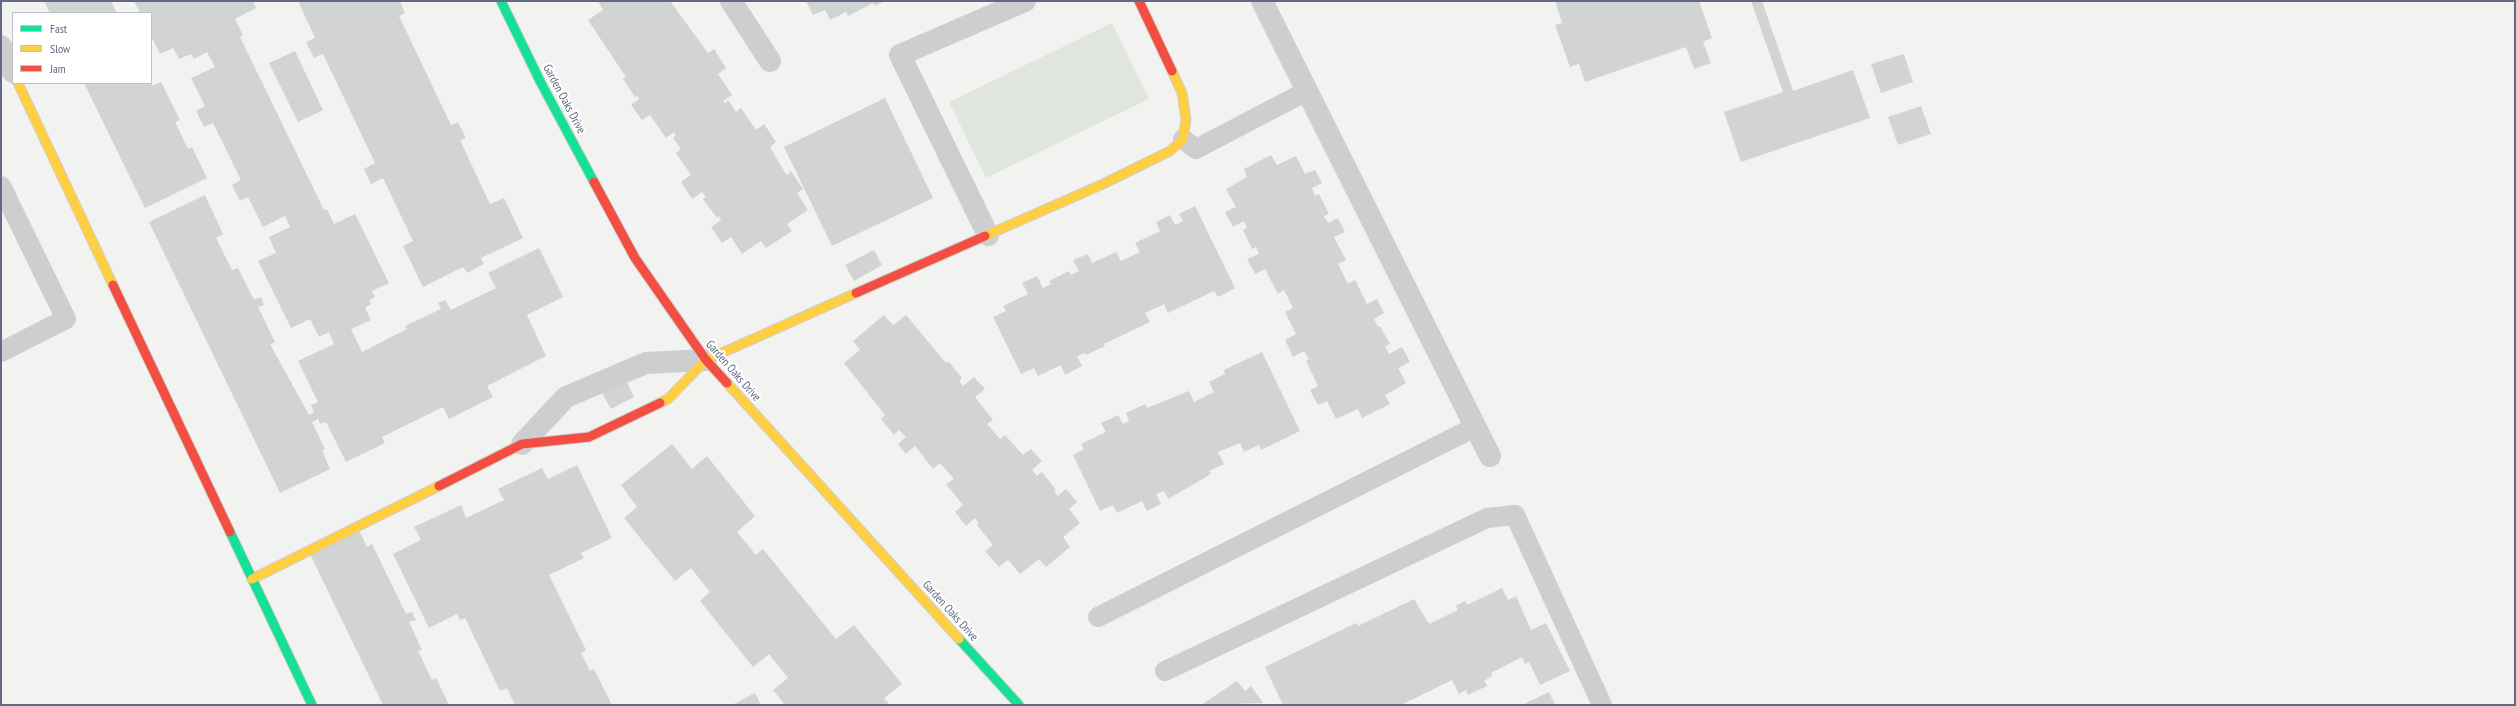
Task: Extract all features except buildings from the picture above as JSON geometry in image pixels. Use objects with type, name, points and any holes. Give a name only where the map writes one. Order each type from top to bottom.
[{"type":"street","name":"Garden Oaks Drive","points":[[501,1],[541,83],[635,258],[706,360],[1019,705]]},
{"type":"street","points":[[731,1],[770,61]]},
{"type":"street","points":[[988,235],[900,55],[1025,1]]},
{"type":"street","points":[[522,444],[589,437],[668,399],[706,360],[988,235],[1170,151],[1183,139],[1186,119],[1182,93],[1150,20],[1139,1]]},
{"type":"street","points":[[1262,1],[1490,456]]},
{"type":"street","points":[[1,46],[12,70]]},
{"type":"street","points":[[18,84],[312,705]]},
{"type":"street","points":[[252,579],[522,444],[566,397],[646,362],[706,360]]},
{"type":"lane","points":[[1183,139],[1196,149],[1307,91]]},
{"type":"lane","points":[[1,186],[66,320],[1,352]]},
{"type":"lane","points":[[1098,617],[1475,427]]},
{"type":"lane","points":[[1165,671],[1487,518],[1515,515],[1602,705]]},
{"type":"shaded area","points":[[1112,23],[1149,99],[986,178],[949,102]]},
{"type":"traffic: fast","points":[[501,1],[541,83],[594,182]]},
{"type":"traffic: fast","points":[[230,532],[312,705]]},
{"type":"traffic: fast","points":[[959,639],[1019,705]]},
{"type":"traffic: slow","points":[[985,236],[1103,184],[1170,151],[1183,139],[1186,119],[1182,93],[1172,71]]},
{"type":"traffic: slow","points":[[18,84],[113,285]]},
{"type":"traffic: slow","points":[[660,403],[668,399],[706,360],[856,293]]},
{"type":"traffic: slow","points":[[727,383],[959,639]]},
{"type":"traffic: slow","points":[[252,579],[439,486]]},
{"type":"traffic: jam","points":[[1139,1],[1172,71]]},
{"type":"traffic: jam","points":[[594,182],[635,258],[706,360],[727,383]]},
{"type":"traffic: jam","points":[[856,293],[985,236]]},
{"type":"traffic: jam","points":[[113,285],[230,532]]},
{"type":"traffic: jam","points":[[439,486],[522,444],[589,437],[660,403]]}]
